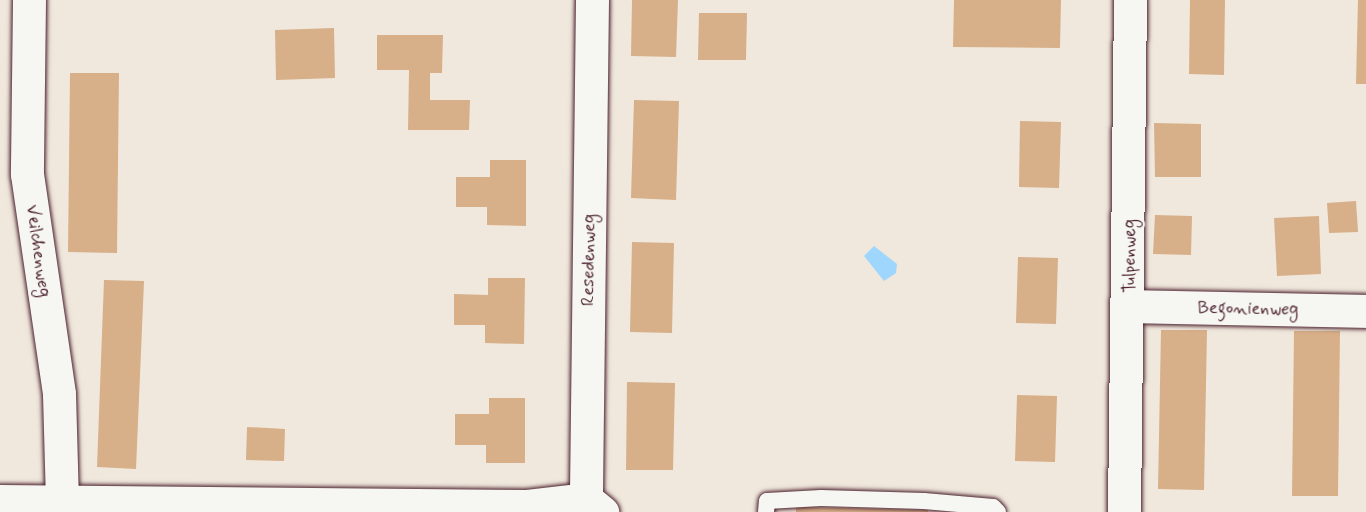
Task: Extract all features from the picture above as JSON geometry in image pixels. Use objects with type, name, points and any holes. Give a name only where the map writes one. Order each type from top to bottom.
[{"type":"street","name":"Veilchenweg","points":[[28,0],[27,174],[59,394],[63,502]]},
{"type":"street","name":"Resedenweg","points":[[592,0],[594,506]]},
{"type":"street","name":"Tulpenweg","points":[[1125,512],[1130,306],[1130,0]]},
{"type":"street","name":"Begonienweg","points":[[1130,306],[1366,311]]},
{"type":"street","points":[[0,501],[594,506]]},
{"type":"lane","points":[[766,512],[767,501],[821,498],[936,502],[993,507],[998,512]]},
{"type":"water","points":[[874,246],[897,264],[896,273],[884,281],[864,256]]},
{"type":"building","points":[[632,0],[678,0],[676,57],[631,56]]},
{"type":"building","points":[[954,0],[1061,0],[1060,48],[953,47]]},
{"type":"building","points":[[1190,0],[1225,0],[1224,75],[1189,74]]},
{"type":"building","points":[[1358,0],[1366,0],[1366,84],[1356,84]]},
{"type":"building","points":[[699,13],[747,13],[746,60],[698,60]]},
{"type":"building","points":[[334,28],[335,78],[276,80],[275,30]]},
{"type":"building","points":[[377,35],[443,35],[442,73],[430,73],[430,100],[470,100],[469,130],[408,130],[409,70],[377,70]]},
{"type":"building","points":[[70,73],[119,73],[117,253],[68,252]]},
{"type":"building","points":[[634,100],[679,101],[676,200],[631,198]]},
{"type":"building","points":[[1020,121],[1061,122],[1059,188],[1019,187]]},
{"type":"building","points":[[1154,123],[1201,124],[1201,177],[1155,177]]},
{"type":"building","points":[[490,160],[526,160],[526,226],[487,225],[487,207],[456,207],[456,177],[490,177]]},
{"type":"building","points":[[1356,201],[1358,232],[1329,233],[1327,203]]},
{"type":"building","points":[[1155,215],[1192,216],[1191,255],[1153,254]]},
{"type":"building","points":[[1319,216],[1321,274],[1277,276],[1274,218]]},
{"type":"building","points":[[632,242],[674,243],[672,333],[630,332]]},
{"type":"building","points":[[1018,257],[1058,258],[1056,324],[1016,323]]},
{"type":"building","points":[[488,278],[525,278],[524,344],[485,343],[485,325],[454,325],[454,294],[488,295]]},
{"type":"building","points":[[104,280],[144,281],[136,469],[97,467]]},
{"type":"building","points":[[1161,330],[1207,330],[1204,490],[1158,489]]},
{"type":"building","points":[[1294,331],[1340,331],[1338,496],[1292,496]]},
{"type":"building","points":[[627,382],[675,383],[673,470],[626,470]]},
{"type":"building","points":[[1017,395],[1057,396],[1055,462],[1015,461]]},
{"type":"building","points":[[489,398],[525,398],[525,463],[486,463],[486,445],[455,445],[455,414],[489,414]]},
{"type":"building","points":[[247,427],[285,429],[284,461],[246,460]]},
{"type":"building","points":[[796,507],[928,510],[928,512],[796,512]]}]
